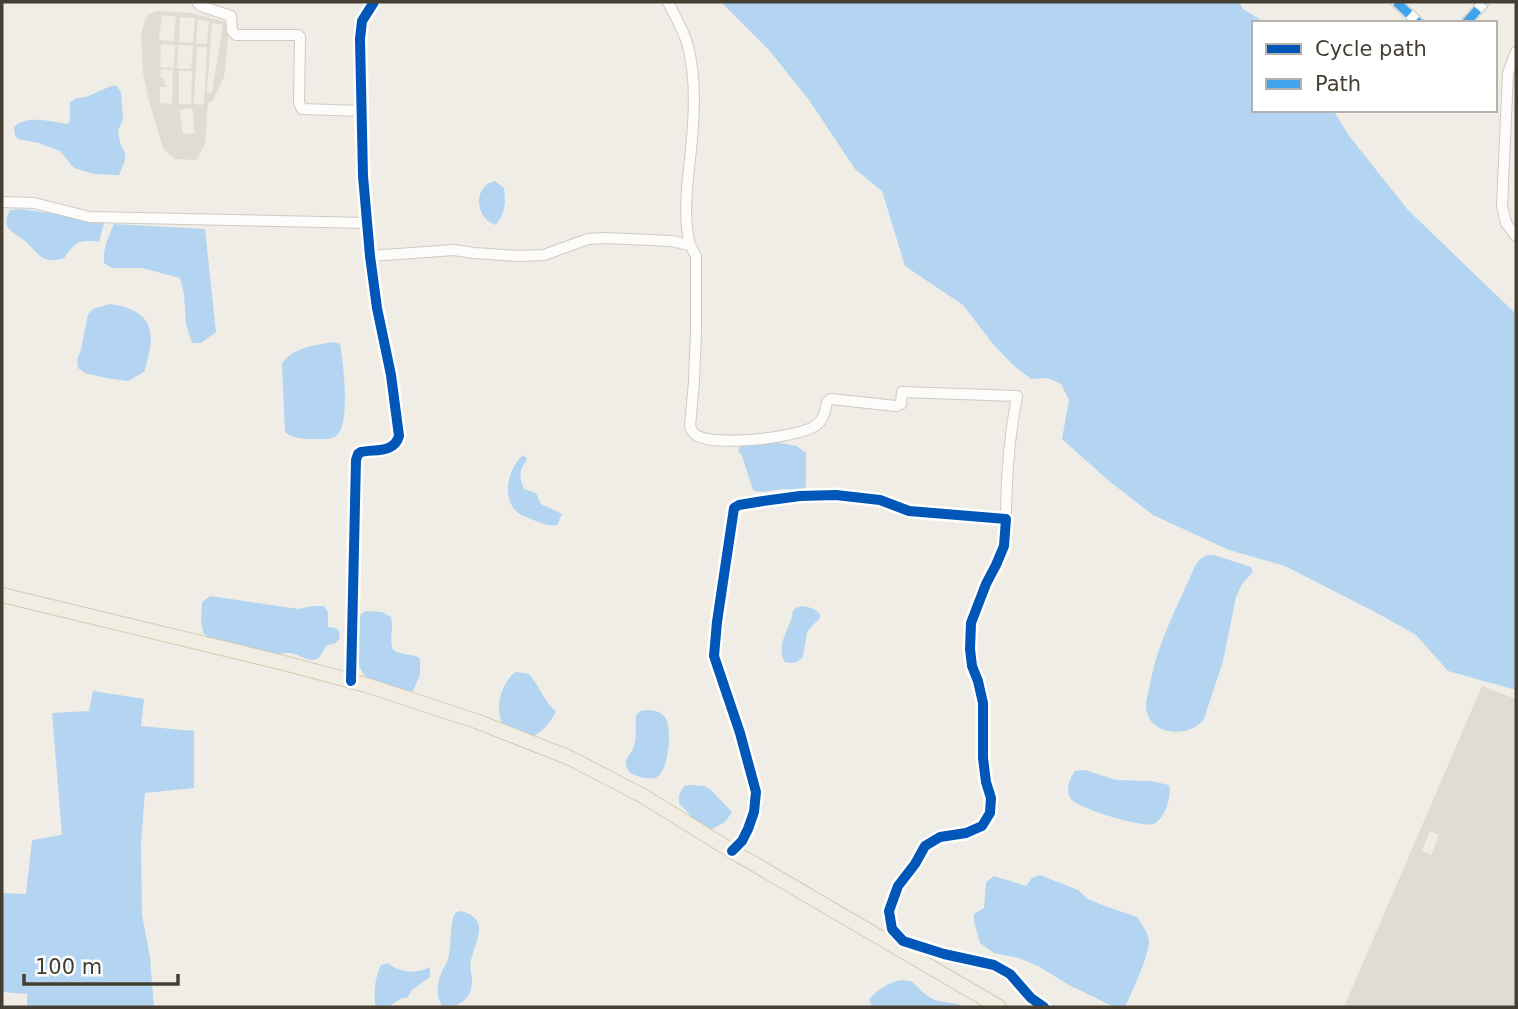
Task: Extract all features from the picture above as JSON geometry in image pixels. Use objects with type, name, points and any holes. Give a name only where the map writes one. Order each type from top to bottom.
[{"type":"main road","points":[[2,595],[351,681],[476,721],[570,758],[642,796],[999,1007]]},
{"type":"street","points":[[197,2],[201,6],[231,16],[232,31],[236,35],[300,37],[299,103],[302,109],[362,111]]},
{"type":"street","points":[[351,681],[356,460],[361,452],[392,448],[397,444],[399,436],[391,375],[377,308],[363,176],[361,30],[362,21],[374,2]]},
{"type":"street","points":[[668,2],[687,46],[694,106],[686,215],[690,245],[696,256],[696,330],[690,426],[692,431],[697,436],[712,440],[749,440],[804,431],[821,421],[827,402],[831,399],[886,406],[901,404],[902,392],[1017,396],[1007,460],[1004,547],[971,624],[972,666],[983,704],[984,758],[991,799],[990,813],[982,826],[940,837],[925,846],[898,886],[889,911],[891,929],[903,941],[944,954],[995,965],[1010,974],[1031,998],[1044,1007]]},
{"type":"street","points":[[1396,2],[1417,21]]},
{"type":"street","points":[[1468,21],[1484,2]]},
{"type":"street","points":[[1516,52],[1508,73],[1502,196],[1506,223],[1516,236]]},
{"type":"street","points":[[2,202],[34,203],[90,217],[367,223]]},
{"type":"street","points":[[370,256],[454,250],[519,256],[544,255],[587,239],[606,238],[671,241],[690,245]]},
{"type":"street","points":[[732,851],[742,841],[748,829],[754,812],[756,792],[740,733],[714,656],[734,508],[800,496],[836,495],[880,500],[909,510],[1006,519]]},
{"type":"shaded area","points":[[156,11],[191,13],[225,22],[229,32],[224,77],[213,100],[208,103],[205,144],[196,160],[174,159],[163,148],[143,73],[141,34],[149,14]],"holes":[[[162,15],[176,16],[174,41],[159,40]],[[180,17],[195,18],[193,43],[179,42]],[[198,20],[209,21],[207,44],[196,43]],[[212,23],[223,25],[212,93],[207,92]],[[161,44],[175,45],[174,68],[160,67]],[[178,45],[193,46],[191,69],[177,68]],[[197,47],[207,47],[204,105],[194,104]],[[161,69],[173,70],[172,104],[160,103],[160,87],[166,87],[163,77],[160,77]],[[179,71],[192,71],[191,104],[179,104]],[[192,108],[195,133],[183,134],[180,110]]]},
{"type":"shaded area","points":[[1482,686],[1516,699],[1516,1007],[1344,1007]],"holes":[[[1430,831],[1439,835],[1431,855],[1422,851]]]},
{"type":"water","points":[[721,2],[1239,2],[1243,9],[1263,21],[1252,21],[1252,112],[1334,112],[1350,137],[1408,210],[1516,314],[1516,690],[1448,671],[1416,635],[1375,612],[1285,566],[1229,550],[1153,515],[1109,481],[1062,439],[1069,400],[1061,384],[1048,378],[1031,379],[993,344],[963,305],[905,266],[882,191],[855,169],[809,100],[769,50]]},
{"type":"water","points":[[117,86],[121,93],[123,120],[118,130],[125,160],[119,175],[94,174],[74,168],[60,151],[15,136],[14,127],[26,121],[68,124],[70,102]]},
{"type":"water","points":[[495,181],[504,188],[505,198],[503,212],[496,225],[484,216],[479,203],[482,189]]},
{"type":"water","points":[[21,209],[102,221],[104,223],[99,242],[82,242],[75,245],[64,258],[45,259],[7,226],[10,210]]},
{"type":"water","points":[[114,224],[205,229],[216,332],[201,343],[192,343],[186,324],[180,278],[142,268],[112,268],[104,263],[105,248]]},
{"type":"water","points":[[110,304],[125,307],[144,318],[151,335],[144,372],[128,381],[85,373],[78,368],[77,359],[88,314],[93,309]]},
{"type":"water","points":[[334,342],[340,344],[344,377],[345,406],[341,429],[335,437],[327,439],[292,436],[285,432],[282,363],[299,350]]},
{"type":"water","points":[[769,441],[797,446],[806,453],[806,486],[803,492],[784,489],[764,492],[753,490],[738,451],[740,445]]},
{"type":"water","points":[[523,455],[527,458],[520,475],[524,489],[536,493],[541,504],[562,514],[557,525],[544,524],[525,517],[511,505],[509,482],[514,467]]},
{"type":"water","points":[[1207,555],[1251,567],[1253,572],[1242,584],[1236,597],[1223,661],[1204,719],[1189,730],[1179,732],[1161,729],[1153,724],[1146,706],[1154,668],[1169,624],[1195,566]]},
{"type":"water","points":[[210,596],[299,609],[324,606],[328,612],[328,627],[336,628],[340,639],[327,646],[320,657],[314,660],[291,653],[264,654],[231,646],[204,634],[201,623],[202,602]]},
{"type":"water","points":[[803,606],[816,611],[820,618],[807,633],[803,656],[796,662],[785,662],[783,640],[793,611]]},
{"type":"water","points":[[366,611],[382,612],[391,617],[393,650],[420,658],[420,675],[413,691],[407,693],[371,680],[364,674],[357,659],[356,640],[361,614]]},
{"type":"water","points":[[516,672],[529,674],[556,711],[545,727],[529,739],[509,731],[500,716],[502,691]]},
{"type":"water","points":[[93,691],[144,699],[141,726],[194,731],[194,788],[145,793],[141,843],[142,914],[150,958],[154,1007],[27,1007],[27,994],[2,992],[2,893],[26,894],[32,840],[62,835],[52,713],[89,711]]},
{"type":"water","points":[[647,710],[663,715],[666,720],[669,747],[661,773],[657,777],[643,778],[630,773],[626,765],[635,742],[636,715]]},
{"type":"water","points":[[1085,770],[1116,780],[1150,781],[1169,785],[1167,807],[1153,824],[1137,823],[1088,809],[1070,798],[1068,786],[1075,771]]},
{"type":"water","points":[[684,786],[710,789],[732,812],[725,822],[710,830],[694,824],[679,803],[679,795]]},
{"type":"water","points":[[1040,875],[1078,890],[1088,899],[1137,917],[1149,942],[1126,1005],[1110,1005],[1038,966],[1019,958],[994,953],[980,943],[974,914],[984,908],[986,882],[994,876],[1026,886],[1032,878]]},
{"type":"water","points":[[461,911],[476,919],[479,925],[470,963],[471,987],[464,1000],[444,1007],[438,995],[439,981],[449,956],[453,919],[455,913]]},
{"type":"water","points":[[388,963],[407,971],[419,971],[429,967],[430,977],[412,990],[407,998],[402,998],[388,1007],[376,1007],[377,975],[381,965]]},
{"type":"water","points":[[901,980],[911,981],[935,1000],[965,1007],[872,1007],[869,1000],[875,993]]},
{"type":"marked path","points":[[1396,2],[1417,21]]},
{"type":"marked path","points":[[1468,21],[1484,2]]},
{"type":"cycle path","points":[[351,681],[356,460],[361,452],[389,448],[399,436],[391,375],[377,308],[363,176],[360,39],[362,21],[374,2]]},
{"type":"cycle path","points":[[732,851],[742,841],[748,829],[754,812],[756,792],[740,733],[714,656],[734,508],[800,496],[836,495],[880,500],[909,511],[1006,519],[1004,546],[971,623],[972,666],[983,703],[983,758],[991,798],[990,813],[982,826],[966,833],[940,837],[925,846],[898,886],[889,911],[892,929],[903,941],[944,954],[994,965],[1010,974],[1031,998],[1044,1007]]}]
